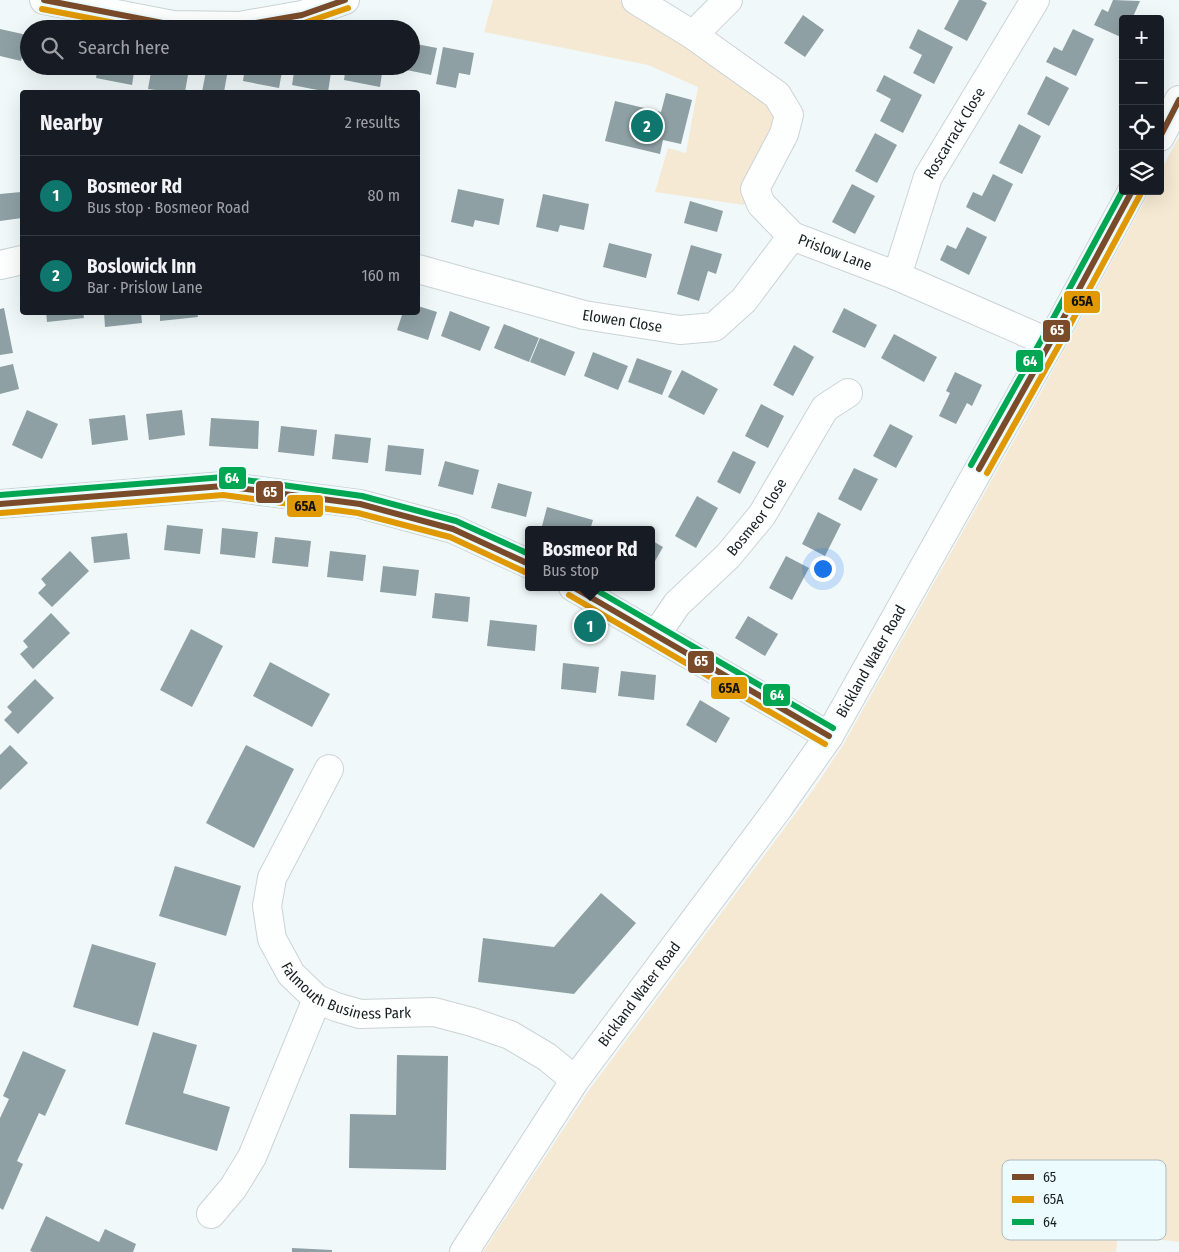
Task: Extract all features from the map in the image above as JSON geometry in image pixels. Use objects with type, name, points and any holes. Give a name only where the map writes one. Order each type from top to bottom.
[{"type":"street","points":[[44,0],[146,20]]},
{"type":"street","points":[[273,20],[302,15],[345,0]]},
{"type":"street","name":"Prislow Lane","points":[[636,0],[692,35],[777,95],[789,115],[784,134],[755,189],[761,204],[792,236],[898,276],[1050,343]]},
{"type":"street","points":[[692,35],[728,0]]},
{"type":"street","name":"Roscarrack Close","points":[[898,276],[928,177],[1035,0]]},
{"type":"street","points":[[1164,129],[1179,100]]},
{"type":"street","name":"Bickland Water Road","points":[[464,1252],[575,1080],[774,814],[829,736],[1050,343],[1130,195]]},
{"type":"street","name":"Elowen Close","points":[[420,269],[584,315],[680,330],[714,327],[744,300],[792,236]]},
{"type":"street","points":[[0,265],[20,260]]},
{"type":"street","name":"Bosmeor Close","points":[[656,635],[678,604],[728,556],[762,515],[826,408],[848,393]]},
{"type":"street","points":[[0,504],[223,486],[360,504],[453,529],[525,562]]},
{"type":"street","points":[[580,591],[829,736]]},
{"type":"street","name":"Falmouth Business Park","points":[[329,769],[272,878],[267,906],[272,939],[291,974],[317,999],[360,1014],[434,1012],[472,1022],[510,1036],[547,1057],[575,1080]]},
{"type":"street","points":[[211,1214],[233,1188],[252,1157],[317,999]]},
{"type":"shaded area","points":[[493,0],[619,0],[706,52],[770,99],[779,116],[744,205],[655,192],[668,148],[686,153],[698,87],[648,65],[484,32]]},
{"type":"shaded area","points":[[1179,137],[1179,1242],[1164,1240],[1166,1240],[1166,1160],[1002,1160],[1002,1240],[1117,1240],[1116,1252],[483,1252],[589,1090],[813,790],[843,745],[1045,385],[1148,195],[1164,195],[1164,165]]},
{"type":"building","points":[[959,0],[981,0],[987,3],[967,41],[944,29]]},
{"type":"building","points":[[1113,0],[1140,1],[1134,15],[1119,15],[1119,36],[1094,25],[1102,9],[1108,12]]},
{"type":"building","points":[[803,15],[824,30],[805,57],[784,43]]},
{"type":"building","points":[[0,29],[20,33],[20,61],[0,56]]},
{"type":"building","points":[[918,29],[953,47],[934,84],[913,73],[922,55],[909,48]]},
{"type":"building","points":[[1073,29],[1094,39],[1076,76],[1046,62],[1054,47],[1062,51]]},
{"type":"building","points":[[420,45],[437,48],[431,75],[420,73]]},
{"type":"building","points":[[443,47],[474,53],[470,75],[459,73],[456,88],[436,84]]},
{"type":"building","points":[[96,75],[134,75],[132,85],[96,78]]},
{"type":"building","points":[[150,75],[188,75],[185,90],[148,89]]},
{"type":"building","points":[[205,75],[227,75],[224,90],[202,90]]},
{"type":"building","points":[[244,75],[281,75],[279,88],[243,81]]},
{"type":"building","points":[[294,75],[331,75],[328,90],[292,85]]},
{"type":"building","points":[[345,75],[382,75],[380,87],[344,80]]},
{"type":"building","points":[[884,75],[922,95],[903,133],[880,121],[891,99],[876,91]]},
{"type":"building","points":[[1046,76],[1069,88],[1049,126],[1027,114]]},
{"type":"building","points":[[666,93],[692,100],[681,144],[663,140],[660,154],[605,141],[615,101],[661,112]]},
{"type":"building","points":[[1019,124],[1041,136],[1022,174],[999,163]]},
{"type":"building","points":[[875,133],[897,145],[877,183],[855,171]]},
{"type":"building","points":[[993,174],[1013,184],[995,222],[966,207],[973,192],[982,196]]},
{"type":"building","points":[[852,184],[875,196],[855,234],[832,222]]},
{"type":"building","points":[[458,189],[504,199],[499,225],[475,220],[473,227],[451,222]]},
{"type":"building","points":[[20,192],[20,218],[0,221],[0,194]]},
{"type":"building","points":[[543,194],[589,204],[584,230],[560,225],[558,232],[536,227]]},
{"type":"building","points":[[690,201],[723,211],[717,232],[684,223]]},
{"type":"building","points":[[967,227],[987,237],[969,275],[940,260],[947,245],[956,249]]},
{"type":"building","points":[[609,243],[652,254],[646,278],[603,267]]},
{"type":"building","points":[[691,245],[722,254],[716,274],[708,271],[699,301],[677,294]]},
{"type":"building","points":[[420,307],[437,312],[428,340],[397,330],[402,315],[420,315]]},
{"type":"building","points":[[4,308],[13,353],[0,355],[0,309]]},
{"type":"building","points":[[844,308],[877,325],[865,348],[832,332]]},
{"type":"building","points":[[450,311],[490,327],[480,351],[441,336]]},
{"type":"building","points":[[46,315],[84,315],[84,318],[47,322]]},
{"type":"building","points":[[104,315],[141,315],[142,323],[105,327]]},
{"type":"building","points":[[160,315],[198,315],[198,317],[160,321]]},
{"type":"building","points":[[504,324],[539,338],[529,362],[494,348]]},
{"type":"building","points":[[894,334],[937,357],[924,382],[881,358]]},
{"type":"building","points":[[540,338],[575,352],[565,376],[530,362]]},
{"type":"building","points":[[794,345],[814,357],[793,396],[773,385]]},
{"type":"building","points":[[593,352],[628,366],[618,390],[584,376]]},
{"type":"building","points":[[637,358],[672,371],[662,395],[628,382]]},
{"type":"building","points":[[13,364],[19,389],[0,394],[0,367]]},
{"type":"building","points":[[682,370],[718,389],[704,415],[668,397]]},
{"type":"building","points":[[955,372],[982,385],[972,406],[967,403],[956,424],[939,416],[950,393],[946,391]]},
{"type":"building","points":[[761,404],[784,416],[768,448],[745,436]]},
{"type":"building","points":[[27,410],[58,424],[42,459],[12,445]]},
{"type":"building","points":[[182,410],[185,435],[149,440],[146,414]]},
{"type":"building","points":[[125,415],[128,440],[92,445],[89,419]]},
{"type":"building","points":[[211,418],[259,421],[258,449],[209,446]]},
{"type":"building","points":[[890,424],[913,436],[896,468],[873,456]]},
{"type":"building","points":[[281,426],[317,430],[314,456],[278,452]]},
{"type":"building","points":[[335,434],[371,438],[368,463],[332,459]]},
{"type":"building","points":[[388,445],[424,449],[421,475],[385,471]]},
{"type":"building","points":[[733,451],[756,462],[740,494],[717,482]]},
{"type":"building","points":[[445,461],[479,470],[473,495],[438,486]]},
{"type":"building","points":[[854,468],[878,479],[861,511],[838,499]]},
{"type":"building","points":[[498,483],[532,492],[526,517],[491,508]]},
{"type":"building","points":[[697,496],[718,508],[696,548],[675,536]]},
{"type":"building","points":[[547,507],[593,520],[591,526],[542,526]]},
{"type":"building","points":[[818,512],[841,524],[825,556],[802,544]]},
{"type":"building","points":[[167,525],[203,529],[200,554],[164,550]]},
{"type":"building","points":[[222,528],[258,532],[255,558],[220,554]]},
{"type":"building","points":[[127,533],[130,559],[94,563],[91,537]]},
{"type":"building","points":[[275,537],[311,541],[308,567],[272,563]]},
{"type":"building","points":[[655,542],[663,547],[655,561]]},
{"type":"building","points":[[70,551],[89,571],[52,607],[38,593],[46,585],[41,579]]},
{"type":"building","points":[[330,551],[366,555],[363,581],[327,577]]},
{"type":"building","points":[[786,556],[809,568],[792,600],[769,588]]},
{"type":"building","points":[[383,566],[419,570],[416,596],[380,592]]},
{"type":"building","points":[[435,593],[470,597],[468,622],[432,618]]},
{"type":"building","points":[[51,613],[70,633],[33,669],[20,654],[28,647],[23,641]]},
{"type":"building","points":[[748,616],[778,634],[765,656],[735,638]]},
{"type":"building","points":[[490,620],[537,625],[535,651],[487,646]]},
{"type":"building","points":[[191,629],[223,646],[192,707],[160,690]]},
{"type":"building","points":[[270,662],[330,694],[312,727],[253,696]]},
{"type":"building","points":[[563,663],[599,667],[596,693],[561,689]]},
{"type":"building","points":[[621,671],[656,675],[654,700],[618,696]]},
{"type":"building","points":[[35,679],[54,698],[18,734],[4,720],[12,712],[7,707]]},
{"type":"building","points":[[700,700],[730,718],[716,743],[686,725]]},
{"type":"building","points":[[10,745],[28,763],[0,790],[0,755]]},
{"type":"building","points":[[246,745],[294,769],[254,848],[206,823]]},
{"type":"building","points":[[175,866],[241,886],[226,936],[159,916]]},
{"type":"building","points":[[601,893],[636,923],[574,994],[478,982],[483,938],[554,947]]},
{"type":"building","points":[[92,944],[156,963],[138,1026],[73,1007]]},
{"type":"building","points":[[153,1032],[197,1045],[183,1093],[230,1107],[217,1151],[125,1124]]},
{"type":"building","points":[[23,1051],[66,1070],[45,1116],[39,1113],[17,1161],[23,1164],[3,1210],[0,1208],[0,1118],[9,1099],[3,1096]]},
{"type":"building","points":[[397,1055],[448,1056],[446,1170],[349,1168],[350,1114],[396,1115]]},
{"type":"building","points":[[46,1216],[99,1242],[105,1229],[136,1244],[133,1252],[30,1251]]},
{"type":"building","points":[[292,1248],[332,1250],[332,1252],[292,1252]]},
{"type":"transit line","name":"65","points":[[44,0],[147,20]]},
{"type":"transit line","name":"65","points":[[273,20],[302,15],[345,0]]},
{"type":"transit line","name":"65A","points":[[313,20],[348,8]]},
{"type":"transit line","name":"65A","points":[[42,9],[99,20]]},
{"type":"transit line","name":"65","points":[[1164,129],[1179,100]]},
{"type":"transit line","name":"64","points":[[971,465],[1120,195]]},
{"type":"transit line","name":"65","points":[[979,469],[1130,195]]},
{"type":"transit line","name":"65A","points":[[987,473],[1140,195]]},
{"type":"transit line","name":"64","points":[[0,495],[224,477],[362,496],[456,521],[525,552]]},
{"type":"transit line","name":"65","points":[[0,504],[223,486],[360,504],[453,529],[525,562]]},
{"type":"transit line","name":"65A","points":[[1,513],[223,495],[358,513],[450,537],[525,572]]},
{"type":"transit line","name":"65","points":[[580,591],[829,736]]},
{"type":"transit line","name":"64","points":[[598,591],[833,728]]},
{"type":"transit line","name":"65A","points":[[569,595],[825,744]]},
{"type":"place","name":"Boslowick Inn","points":[[647,126]]},
{"type":"place","name":"Bosmeor Rd","points":[[590,626]]}]
